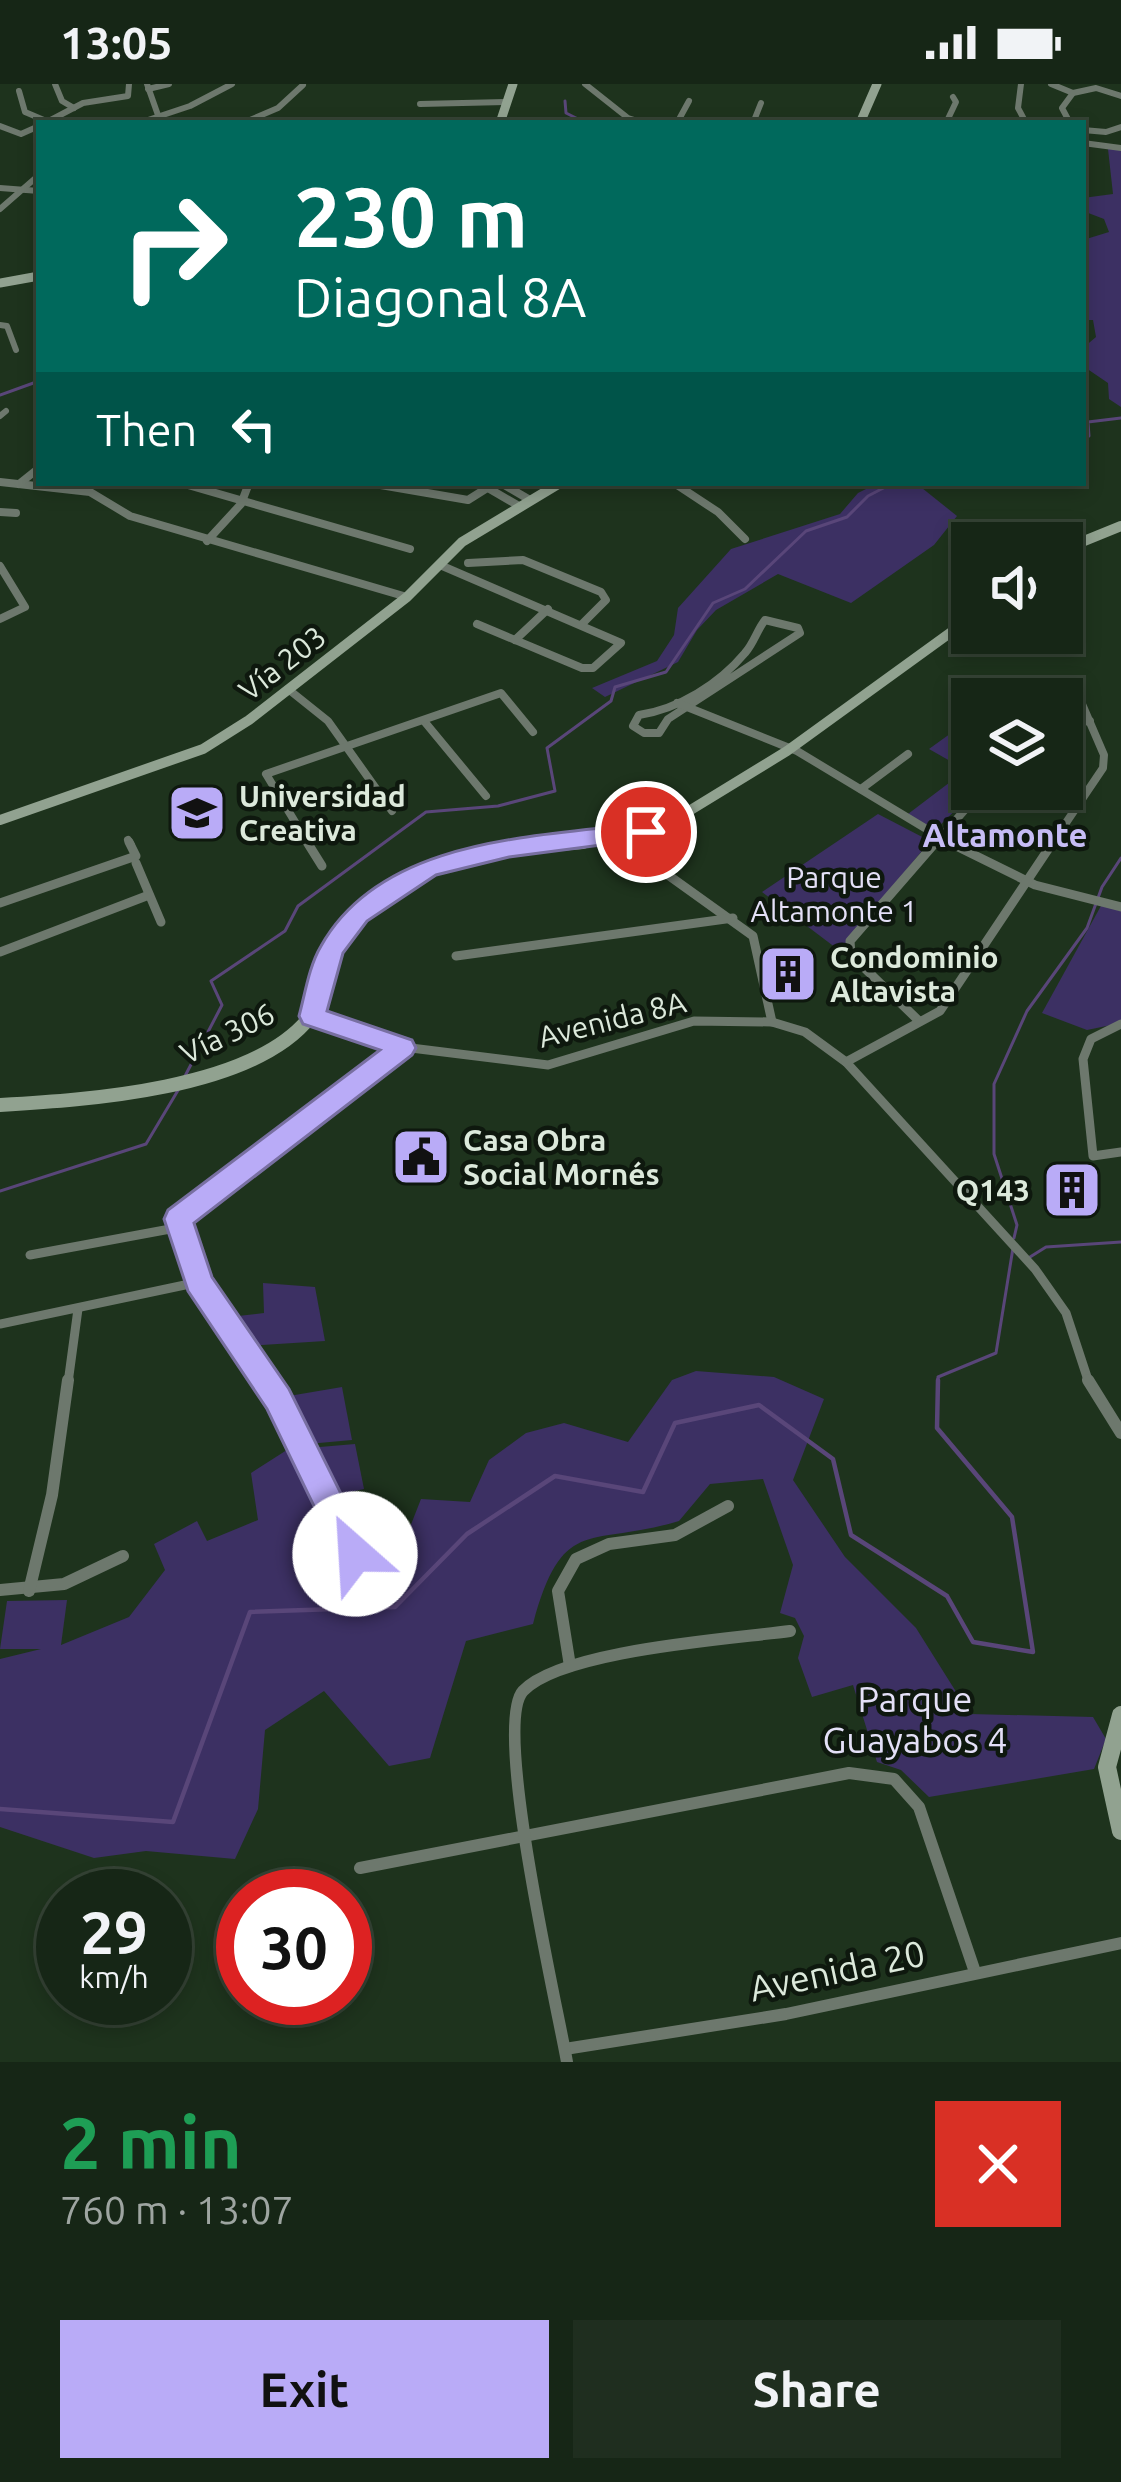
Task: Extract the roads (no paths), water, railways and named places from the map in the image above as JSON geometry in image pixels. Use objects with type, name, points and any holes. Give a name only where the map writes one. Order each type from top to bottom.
[{"type":"street","points":[[55,84],[62,101],[74,108]]},
{"type":"street","points":[[52,120],[99,100],[128,97],[128,84]]},
{"type":"street","points":[[169,84],[148,87],[147,101],[155,120],[232,84]]},
{"type":"street","points":[[501,120],[513,84]]},
{"type":"street","points":[[585,84],[634,120]]},
{"type":"street","points":[[861,120],[877,84]]},
{"type":"street","points":[[1021,84],[1018,108],[1024,120]]},
{"type":"street","points":[[1052,84],[1073,93],[1096,88],[1121,95]]},
{"type":"street","points":[[250,120],[278,108],[303,85]]},
{"type":"street","points":[[92,87],[99,100]]},
{"type":"street","points":[[19,91],[26,112],[41,120]]},
{"type":"street","points":[[1068,120],[1061,108],[1073,93]]},
{"type":"street","points":[[947,120],[956,102],[953,97]]},
{"type":"street","points":[[147,101],[172,113]]},
{"type":"street","points":[[420,104],[505,101]]},
{"type":"street","points":[[679,120],[689,101]]},
{"type":"street","points":[[754,120],[761,103]]},
{"type":"street","points":[[0,126],[23,134],[36,128]]},
{"type":"street","points":[[1086,135],[1118,130]]},
{"type":"street","points":[[1094,144],[1097,133]]},
{"type":"street","points":[[1086,137],[1094,144],[1121,148]]},
{"type":"street","points":[[0,209],[36,178]]},
{"type":"street","points":[[0,188],[36,190]]},
{"type":"street","points":[[0,284],[36,277]]},
{"type":"street","points":[[0,326],[7,326],[16,350]]},
{"type":"street","points":[[19,484],[36,470]]},
{"type":"street","points":[[0,482],[36,486]]},
{"type":"street","points":[[36,486],[89,492],[130,516],[407,597]]},
{"type":"street","points":[[189,486],[241,505],[410,549]]},
{"type":"street","points":[[208,541],[241,505],[248,486]]},
{"type":"street","points":[[400,486],[468,500],[492,486]]},
{"type":"street","points":[[498,486],[525,503]]},
{"type":"street","name":"Vía 203","points":[[0,820],[203,749],[407,597],[462,542],[555,486]]},
{"type":"street","points":[[679,486],[718,512],[745,539]]},
{"type":"street","points":[[0,512],[16,513]]},
{"type":"street","points":[[1083,541],[1121,526]]},
{"type":"street","points":[[468,563],[523,560],[601,592],[606,600],[582,624]]},
{"type":"street","points":[[440,565],[621,643],[593,668],[582,668],[477,624]]},
{"type":"street","points":[[0,566],[25,608],[0,619]]},
{"type":"street","points":[[515,640],[548,610]]},
{"type":"street","points":[[680,706],[659,733],[644,733],[633,726],[640,715],[680,706],[698,694],[749,650],[764,620],[798,628],[800,634],[698,694]]},
{"type":"street","name":"Vía 306","points":[[0,1106],[171,1089],[265,1051],[312,1016],[331,950],[343,930],[428,868],[509,849],[618,839],[667,824],[793,749],[951,632]]},
{"type":"street","points":[[731,666],[742,672]]},
{"type":"street","points":[[288,688],[328,721],[392,811]]},
{"type":"street","points":[[322,866],[266,774],[501,694],[533,732]]},
{"type":"street","points":[[698,694],[724,722]]},
{"type":"street","points":[[680,706],[793,749],[939,836],[1026,880],[1117,907]]},
{"type":"street","points":[[1083,708],[1104,755],[1103,768],[1083,794]]},
{"type":"street","points":[[424,721],[486,796]]},
{"type":"street","points":[[1083,722],[1090,721]]},
{"type":"street","points":[[861,789],[908,754]]},
{"type":"street","points":[[919,1022],[848,949],[963,810]]},
{"type":"street","points":[[846,1062],[940,1011],[1071,810]]},
{"type":"street","points":[[618,839],[753,936],[772,1022]]},
{"type":"street","points":[[0,903],[136,856],[128,840]]},
{"type":"street","points":[[136,863],[161,922]]},
{"type":"street","points":[[0,952],[149,895]]},
{"type":"street","points":[[456,956],[733,918]]},
{"type":"street","name":"Avenida 8A","points":[[312,1016],[403,1048],[548,1065],[694,1021],[772,1022],[806,1032],[846,1062],[1061,1302],[1092,1393],[1121,1433]]},
{"type":"street","points":[[1121,1024],[1091,1039],[1082,1059],[1093,1156],[1121,1153]]},
{"type":"street","points":[[30,1255],[180,1223],[403,1048]]},
{"type":"street","points":[[180,1223],[199,1282],[278,1399],[355,1554]]},
{"type":"street","points":[[0,1324],[199,1282]]},
{"type":"street","points":[[29,1591],[46,1531],[78,1310]]},
{"type":"street","points":[[570,1666],[558,1591],[576,1559],[609,1544],[675,1535],[728,1506]]},
{"type":"street","points":[[0,1590],[60,1588],[90,1577],[123,1556]]},
{"type":"street","points":[[566,2056],[511,1738],[517,1699],[526,1688],[570,1666],[790,1631]]},
{"type":"street","points":[[1121,1715],[1107,1767],[1121,1831]]},
{"type":"street","points":[[360,1868],[849,1773],[894,1779],[919,1808],[975,1972]]},
{"type":"street","name":"Avenida 20","points":[[566,2056],[1121,1943]]},
{"type":"waterway","points":[[565,101],[566,113],[580,120]]},
{"type":"waterway","points":[[0,395],[36,382]]},
{"type":"waterway","points":[[1086,437],[1088,422],[1121,418]]},
{"type":"waterway","points":[[184,1078],[222,1005],[211,981],[285,931],[298,906],[426,812],[498,806],[555,791],[547,748],[611,701],[615,687],[666,672],[713,603],[745,589],[806,531],[847,517],[868,496],[887,486]]},
{"type":"waterway","points":[[1014,1238],[1017,1225],[994,1154],[994,1084],[1027,1011],[1087,928],[1102,887],[1121,858]]},
{"type":"waterway","points":[[0,1191],[146,1144],[180,1087]]},
{"type":"waterway","points":[[1030,1257],[1046,1247],[1121,1242]]},
{"type":"waterway","points":[[938,1380],[996,1353],[1013,1248]]},
{"type":"waterway","points":[[0,1809],[173,1822],[250,1612],[395,1607],[467,1534],[555,1476],[643,1492],[675,1423],[759,1405],[833,1459],[851,1535],[947,1596],[973,1642],[1033,1652],[1012,1517],[937,1428],[938,1380]]},
{"type":"place","name":"Universidad Creativa","points":[[197,813]]},
{"type":"place","name":"Condominio Altavista","points":[[788,974]]},
{"type":"place","name":"Casa Obra Social Mornés","points":[[421,1157]]},
{"type":"place","name":"Q143","points":[[1072,1190]]},
{"type":"district","name":"Altamonte","points":[[1005,834]]},
{"type":"park label","name":"Parque Altamonte 1","points":[[834,894]]},
{"type":"park label","name":"Parque Guayabos 4","points":[[915,1718]]}]
